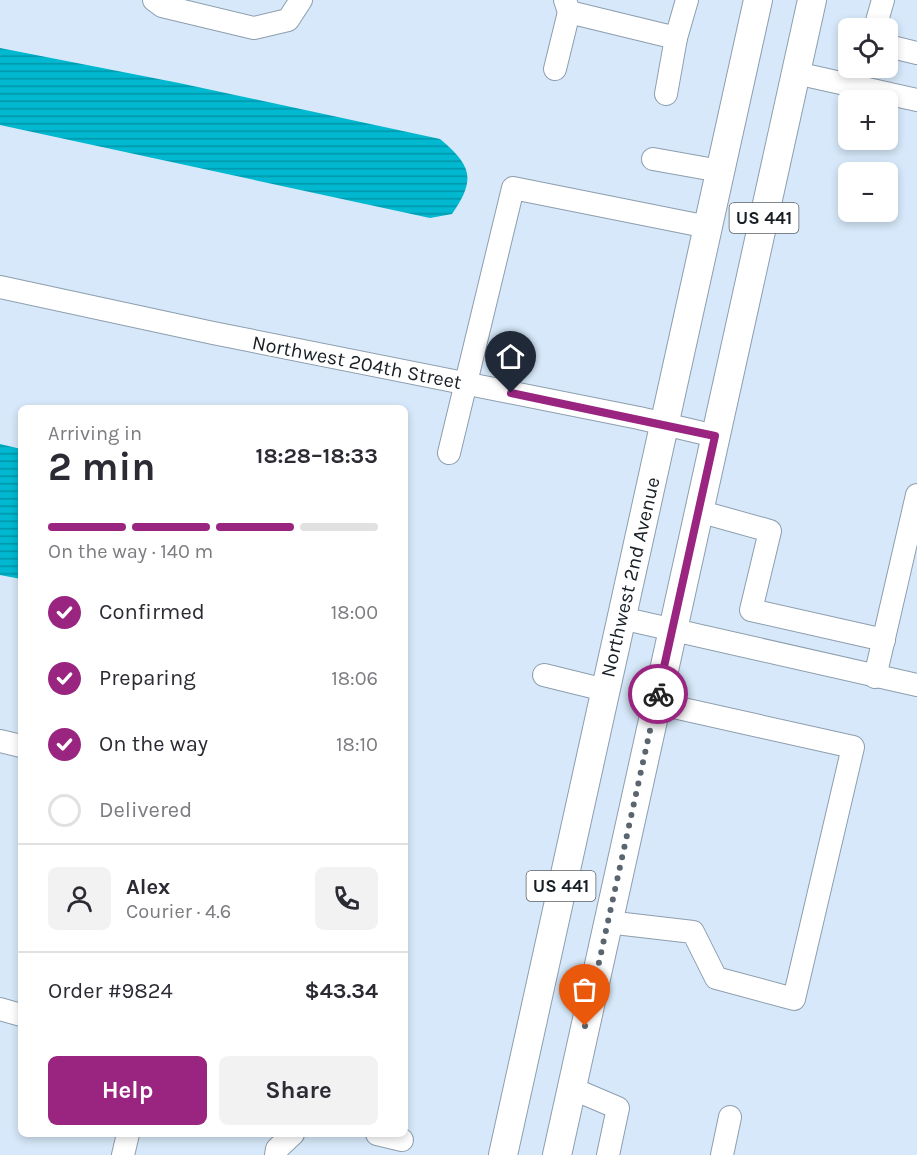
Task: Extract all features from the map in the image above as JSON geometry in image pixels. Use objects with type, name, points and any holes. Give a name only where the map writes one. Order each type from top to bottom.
[{"type":"main road","name":"Northwest 2nd Avenue","points":[[503,1155],[758,0]]},
{"type":"main road","name":"US 441","points":[[557,1155],[812,0]]},
{"type":"street","points":[[154,0],[162,6],[254,28],[288,20],[301,0]]},
{"type":"street","points":[[666,94],[676,38],[687,0]]},
{"type":"street","points":[[878,18],[882,0]]},
{"type":"street","points":[[555,69],[567,6],[676,38]]},
{"type":"street","points":[[898,48],[917,53]]},
{"type":"street","points":[[796,74],[917,100]]},
{"type":"street","points":[[653,159],[720,171]]},
{"type":"street","points":[[449,453],[513,188],[708,227]]},
{"type":"street","name":"Northwest 204th Street","points":[[0,287],[715,436]]},
{"type":"street","points":[[875,677],[917,495]]},
{"type":"street","points":[[698,511],[770,531],[751,610],[884,640]]},
{"type":"street","points":[[621,618],[917,685]]},
{"type":"street","points":[[544,675],[605,690]]},
{"type":"street","points":[[607,922],[693,932],[716,978],[794,999],[853,747],[656,703]]},
{"type":"street","points":[[0,741],[18,745]]},
{"type":"street","points":[[0,1009],[18,1013]]},
{"type":"street","points":[[572,1088],[618,1108],[608,1155]]},
{"type":"street","points":[[722,1155],[730,1117]]},
{"type":"street","points":[[123,1155],[127,1137]]},
{"type":"street","points":[[276,1155],[277,1149],[290,1137]]},
{"type":"street","points":[[390,1137],[402,1140]]},
{"type":"water","points":[[0,48],[179,83],[440,139],[464,165],[467,174],[465,191],[452,214],[430,218],[0,125]]},
{"type":"water","points":[[0,444],[18,448],[18,578],[0,575]]},
{"type":"way so far","points":[[585,1026],[658,694]]},
{"type":"route","points":[[511,393],[639,418],[715,436],[658,694]]}]
